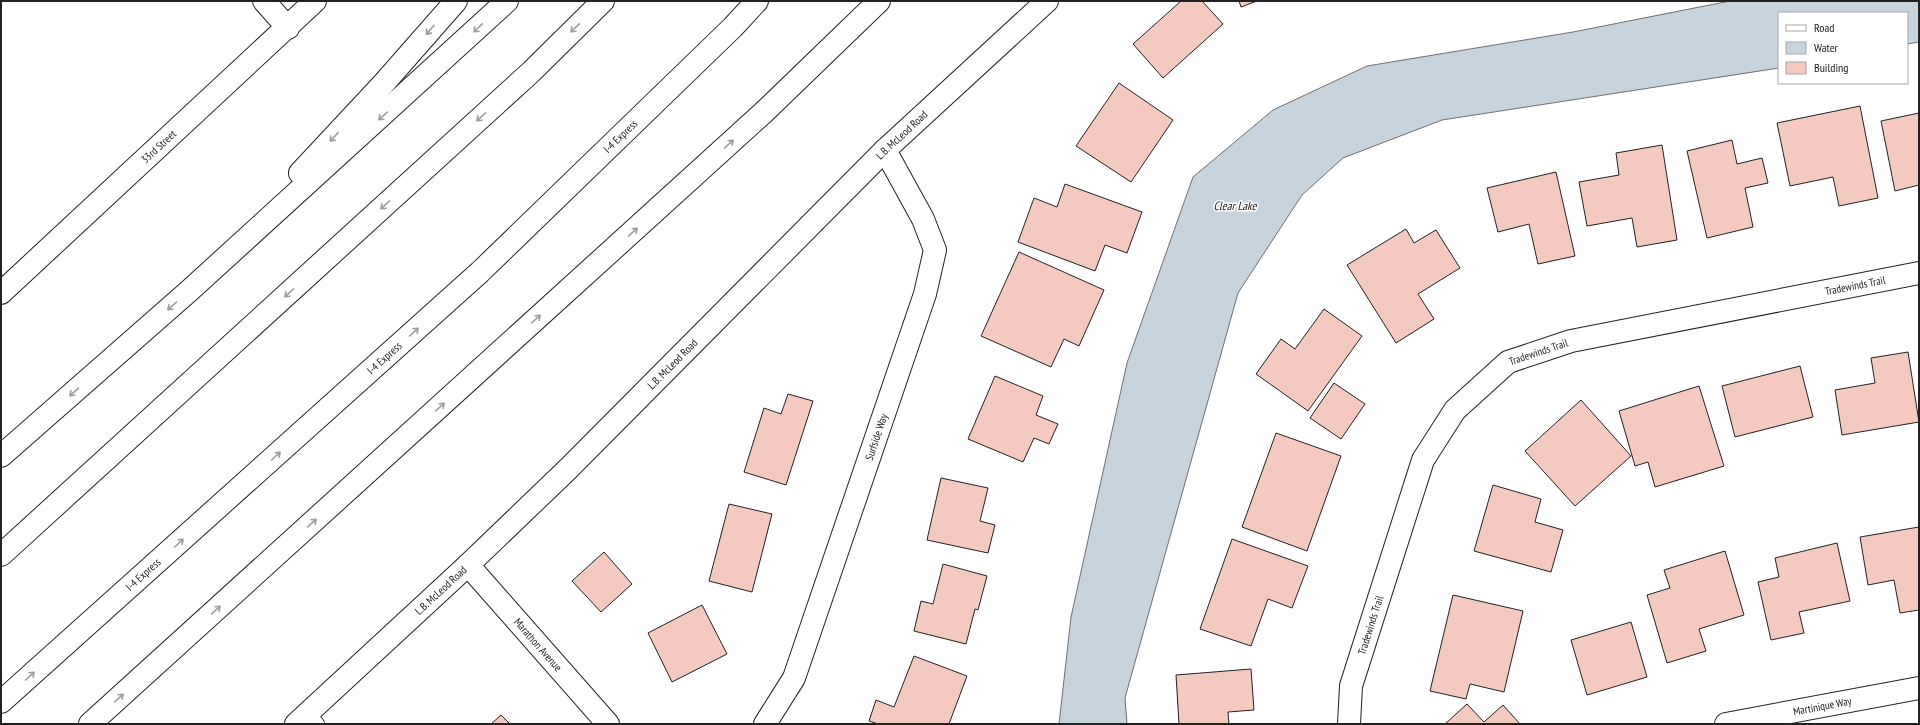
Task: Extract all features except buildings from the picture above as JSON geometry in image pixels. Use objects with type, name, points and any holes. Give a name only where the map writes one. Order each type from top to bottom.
[{"type":"main road","points":[[264,1],[288,28]]},
{"type":"main road","name":"33rd Street","points":[[1,293],[288,28],[315,1]]},
{"type":"main road","points":[[189,291],[384,83],[456,1]]},
{"type":"main road","points":[[1,456],[189,291],[507,1]]},
{"type":"main road","points":[[1,555],[530,72],[603,1]]},
{"type":"main road","name":"I-4 Express","points":[[1,702],[480,272],[728,32],[757,1]]},
{"type":"main road","points":[[90,724],[763,113],[879,1]]},
{"type":"main road","name":"L.B. McLeod Road","points":[[307,720],[568,468],[885,150],[1047,1]]},
{"type":"main road","name":"Surfside Way","points":[[765,724],[794,678],[925,294],[935,250],[923,219],[885,150]]},
{"type":"main road","name":"Tradewinds Trail","points":[[1349,724],[1351,686],[1422,460],[1455,410],[1508,362],[1571,341],[1919,273]]},
{"type":"main road","name":"Marathon Avenue","points":[[468,565],[608,724]]},
{"type":"main road","name":"Martinique Way","points":[[1726,724],[1919,688]]},
{"type":"water","name":"Clear Lake","points":[[1730,1],[1919,1],[1919,42],[1908,44],[1908,12],[1778,12],[1778,68],[1442,120],[1343,158],[1302,195],[1238,293],[1125,698],[1127,724],[1059,724],[1071,617],[1127,363],[1193,177],[1273,110],[1367,66],[1573,32]]}]
